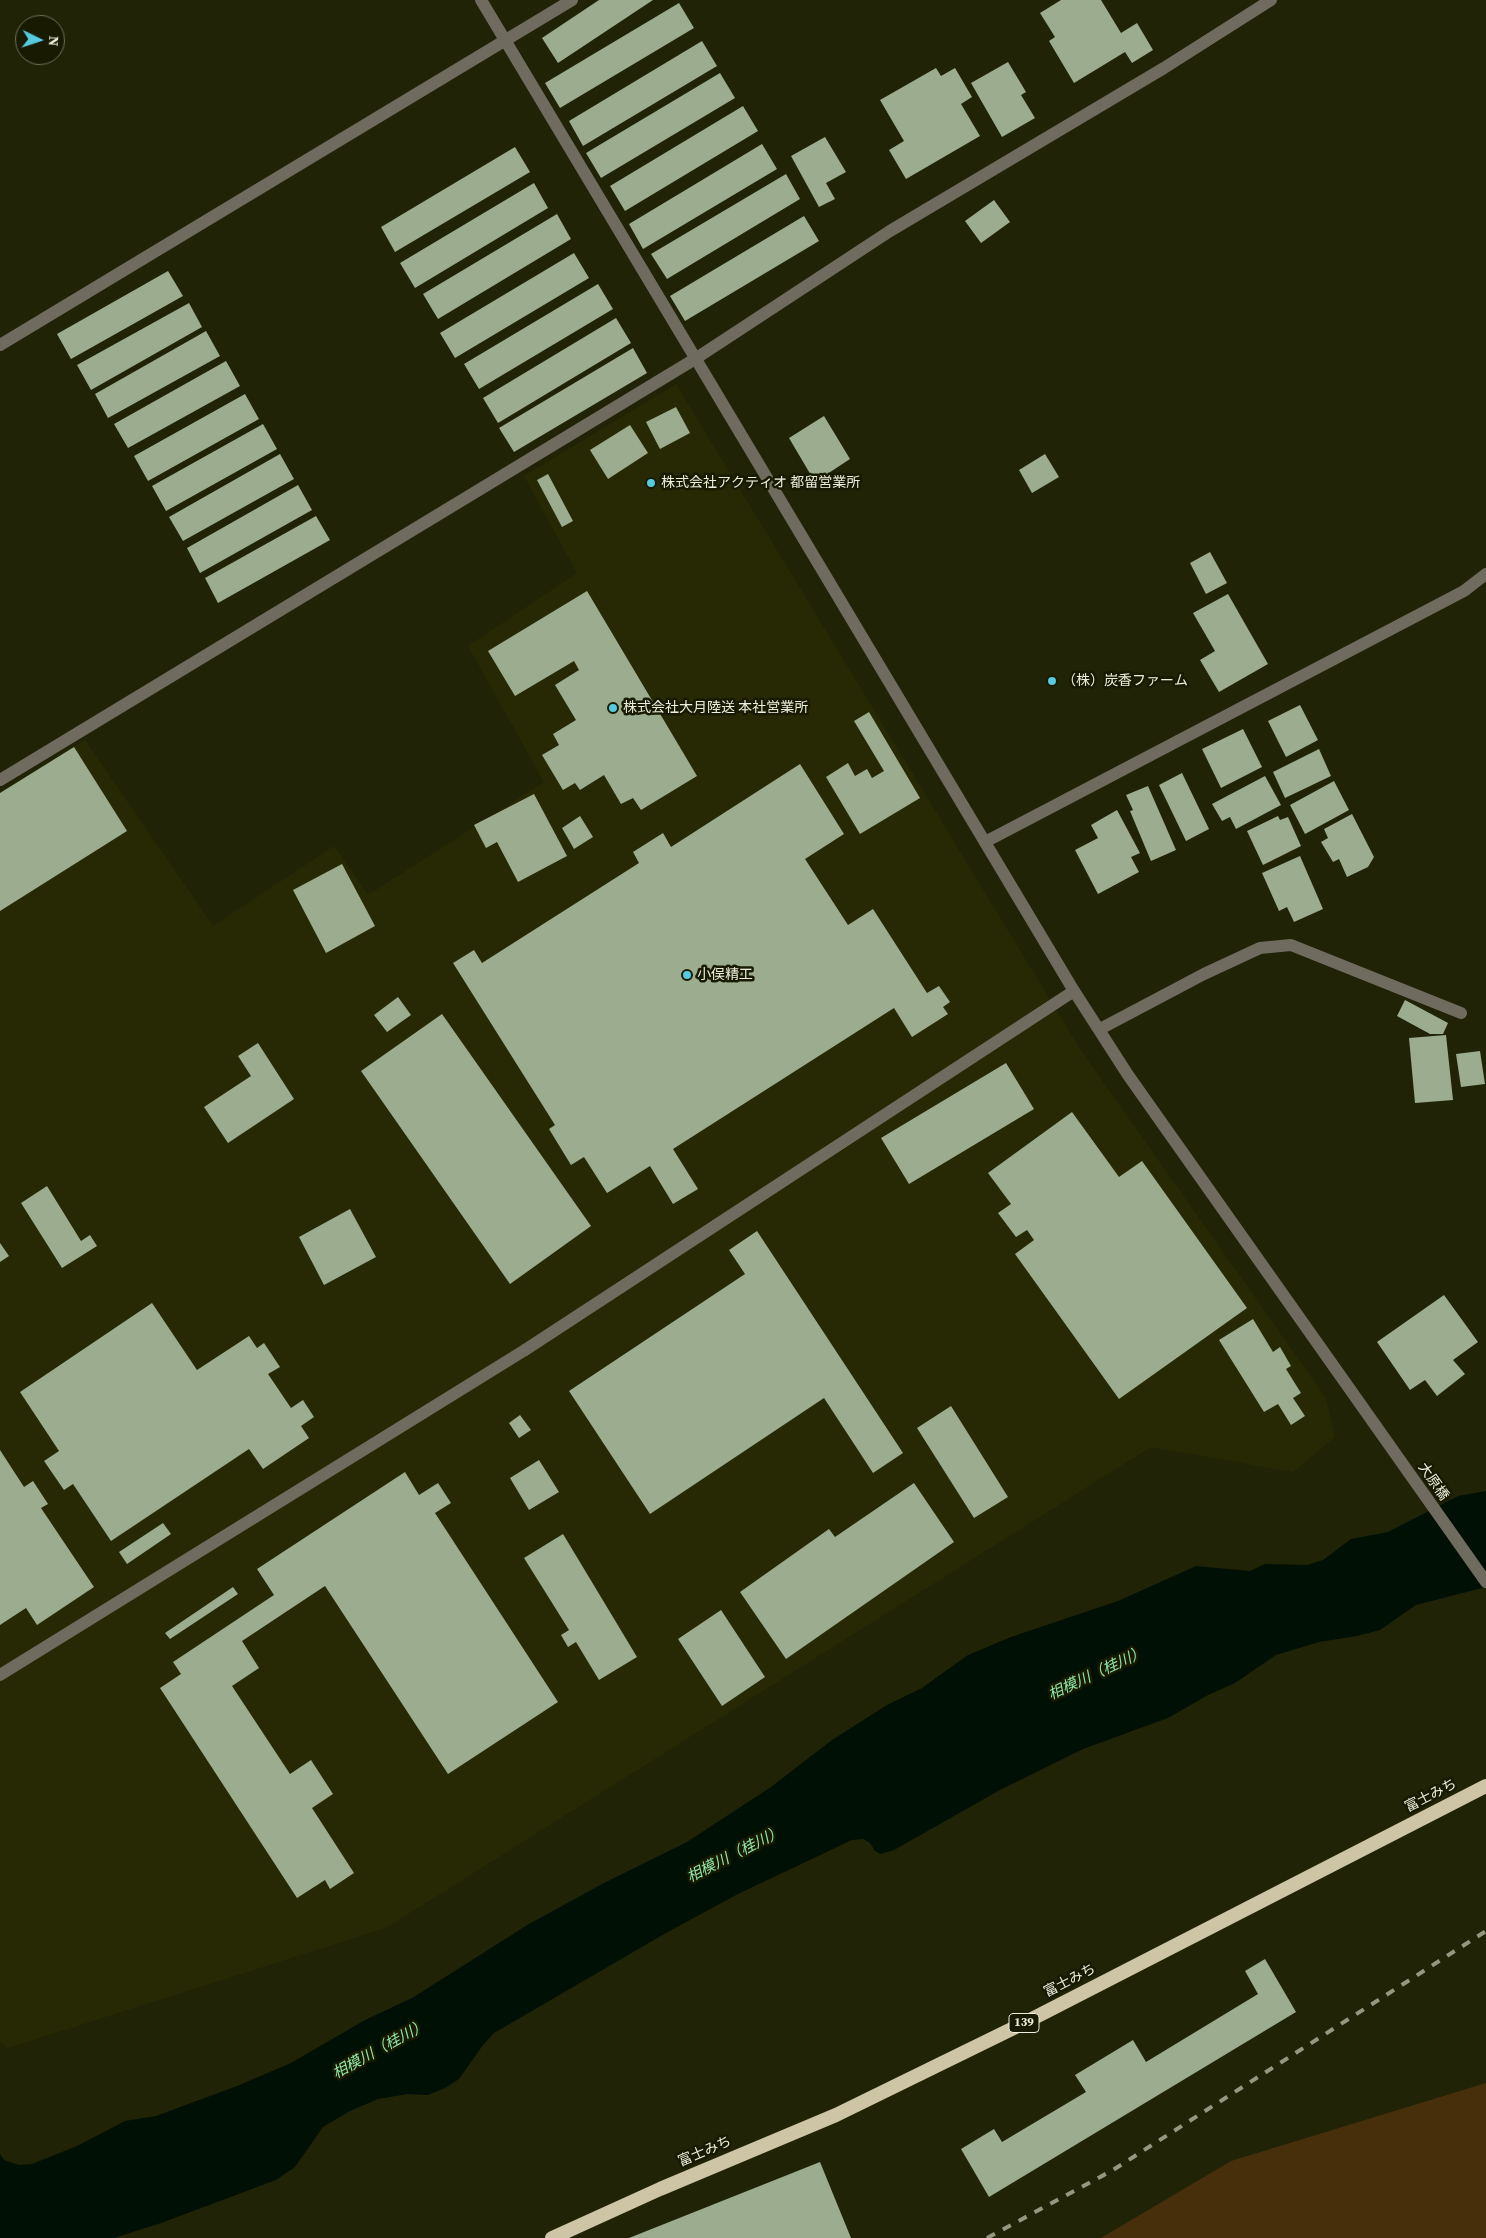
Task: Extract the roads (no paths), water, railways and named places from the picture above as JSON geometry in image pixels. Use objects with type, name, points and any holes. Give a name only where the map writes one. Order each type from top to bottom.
[{"type":"highway","name":"富士みち","points":[[552,2238],[660,2189],[844,2111],[1026,2022],[1486,1786]]},
{"type":"street","name":"大原橋","points":[[481,0],[1074,991],[1128,1075],[1486,1582]]},
{"type":"street","points":[[0,345],[572,0]]},
{"type":"street","points":[[0,780],[695,358],[890,231],[1164,68],[1271,0]]},
{"type":"street","points":[[985,842],[1464,591],[1486,574]]},
{"type":"street","points":[[1100,1029],[1204,974],[1260,948],[1292,945],[1461,1013]]},
{"type":"street","points":[[0,1675],[525,1350],[1074,991]]},
{"type":"water","name":"相模川（桂川）","points":[[1486,1491],[1486,1587],[1416,1605],[1380,1630],[1319,1642],[1276,1655],[1235,1683],[1208,1695],[1168,1718],[1083,1749],[1000,1790],[894,1850],[881,1854],[875,1851],[870,1843],[863,1839],[852,1840],[738,1894],[666,1933],[494,2033],[459,2079],[445,2088],[428,2095],[408,2094],[378,2099],[350,2111],[323,2127],[295,2167],[276,2180],[161,2223],[114,2238],[0,2238],[0,2154],[4,2160],[19,2165],[32,2164],[77,2146],[125,2121],[156,2116],[237,2086],[291,2063],[365,2020],[412,1998],[529,1924],[604,1883],[687,1842],[771,1787],[832,1740],[887,1705],[922,1688],[968,1655],[1011,1637],[1118,1601],[1196,1566],[1250,1571],[1265,1564],[1307,1565],[1323,1560],[1351,1539],[1388,1532],[1458,1496]]},
{"type":"railway","points":[[987,2238],[1113,2170],[1486,1931]]},
{"type":"place","name":"株式会社アクティオ 都留営業所","points":[[651,483]]},
{"type":"place","name":"（株）炭香ファーム","points":[[1052,681]]},
{"type":"place","name":"株式会社大月陸送 本社営業所","points":[[613,708]]},
{"type":"place","name":"小俣精工","points":[[687,975]]}]
